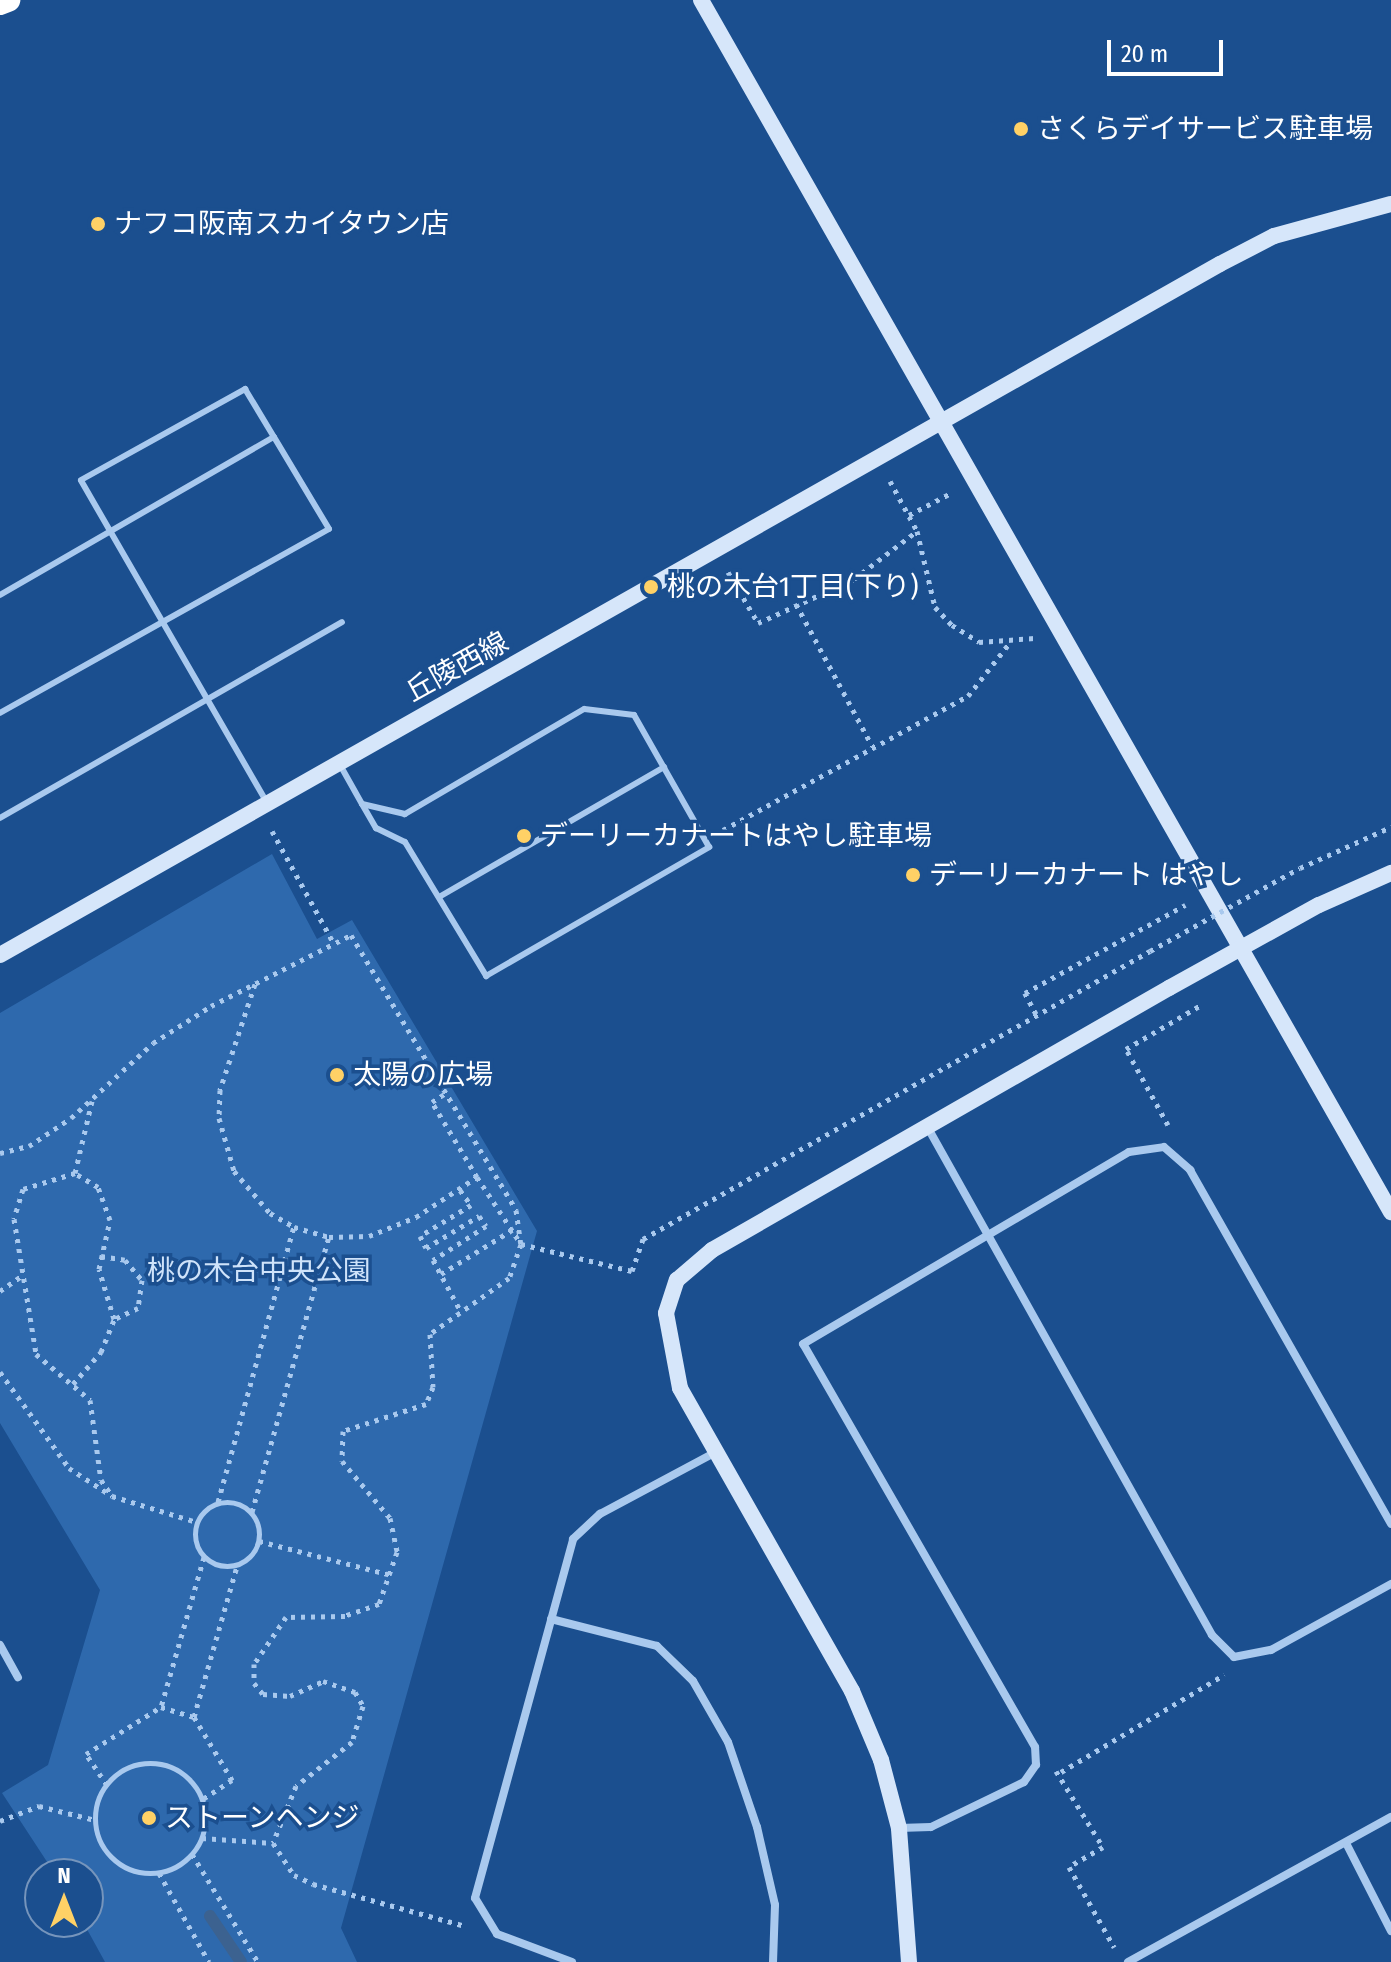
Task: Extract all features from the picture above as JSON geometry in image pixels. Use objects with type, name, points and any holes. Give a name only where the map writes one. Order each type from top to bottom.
[{"type":"highway","points":[[0,3],[8,0]]},
{"type":"street","points":[[701,0],[1391,1212]]},
{"type":"street","name":"丘陵西線","points":[[0,954],[1274,236],[1391,204]]},
{"type":"street","points":[[909,1962],[899,1828],[852,1691],[716,1452],[668,1351],[666,1313],[677,1280],[712,1250],[1169,988],[1319,905],[1391,873]]},
{"type":"street","points":[[928,1128],[1212,1635],[1234,1657],[1271,1650],[1391,1584]]},
{"type":"street","points":[[899,1828],[962,1815],[1024,1782],[1036,1765],[1035,1747],[803,1344],[1129,1152],[1164,1147],[1190,1170],[1391,1524]]},
{"type":"street","points":[[572,1962],[497,1934],[482,1920],[475,1898],[573,1539],[600,1514],[716,1452]]},
{"type":"street","points":[[551,1619],[657,1646],[693,1681],[728,1742],[757,1827],[775,1905],[773,1962]]},
{"type":"street","points":[[0,1645],[18,1677]]},
{"type":"street","points":[[1125,1962],[1391,1817]]},
{"type":"street","points":[[1346,1843],[1391,1931]]},
{"type":"lane","points":[[0,713],[163,622],[329,529],[245,389],[81,480],[111,531],[163,622],[208,699],[263,806]]},
{"type":"lane","points":[[0,595],[274,437]]},
{"type":"lane","points":[[0,818],[342,622]]},
{"type":"lane","points":[[339,763],[362,804],[376,828],[405,842],[486,976],[709,847],[634,715],[584,709],[405,814],[362,804]]},
{"type":"lane","points":[[439,897],[664,767]]},
{"type":"path","points":[[877,459],[917,531],[935,607],[979,642],[1008,645],[1056,627]]},
{"type":"path","points":[[909,515],[973,481]]},
{"type":"path","points":[[715,551],[758,623],[854,579],[917,531]]},
{"type":"path","points":[[796,604],[872,746]]},
{"type":"path","points":[[722,830],[968,696],[1008,645]]},
{"type":"path","points":[[263,806],[333,942]]},
{"type":"path","points":[[446,1093],[432,1102],[521,1244],[632,1271],[643,1239],[1300,868],[1391,827]]},
{"type":"path","points":[[1036,1015],[1025,993],[1207,893]]},
{"type":"path","points":[[0,1153],[29,1146],[71,1118],[153,1043],[255,983],[351,935],[516,1210],[521,1244],[501,1287],[430,1334],[433,1387],[426,1404],[343,1431],[339,1448],[351,1479],[397,1532],[391,1575],[367,1612],[286,1617],[254,1664],[263,1694],[290,1696],[323,1681],[355,1692],[363,1706],[352,1742],[296,1786],[273,1843]]},
{"type":"path","points":[[1164,1147],[1169,1122],[1126,1049],[1254,975]]},
{"type":"path","points":[[255,983],[220,1090],[219,1118],[234,1171],[270,1213],[294,1227],[329,1237],[393,1229],[477,1177]]},
{"type":"path","points":[[75,1173],[94,1096]]},
{"type":"path","points":[[73,1384],[101,1352],[114,1319],[102,1289],[101,1256],[110,1220],[105,1200],[98,1187],[75,1173],[40,1180],[16,1200],[36,1354],[90,1400],[99,1470],[112,1496]]},
{"type":"path","points":[[460,1190],[471,1205],[420,1236],[426,1248],[479,1216],[486,1226],[433,1260],[460,1310]]},
{"type":"path","points":[[197,1522],[218,1502],[294,1227]]},
{"type":"path","points":[[441,1274],[512,1230]]},
{"type":"path","points":[[259,1541],[252,1512],[329,1237]]},
{"type":"path","points":[[101,1256],[125,1260],[142,1280],[138,1308],[114,1319]]},
{"type":"path","points":[[0,1291],[25,1273]]},
{"type":"path","points":[[0,1372],[69,1468],[112,1496],[197,1522]]},
{"type":"path","points":[[218,1502],[252,1512]]},
{"type":"path","points":[[107,1785],[86,1754],[161,1707],[204,1557],[197,1522]]},
{"type":"path","points":[[259,1541],[391,1575]]},
{"type":"path","points":[[194,1717],[237,1566],[259,1541]]},
{"type":"path","points":[[204,1557],[237,1566]]},
{"type":"path","points":[[1061,1772],[1223,1677]]},
{"type":"path","points":[[161,1707],[194,1717],[232,1780],[203,1799]]},
{"type":"path","points":[[162,1765],[179,1772],[203,1799],[202,1838],[192,1854],[159,1873],[123,1866],[105,1850],[95,1820],[107,1785],[129,1768],[162,1765]]},
{"type":"path","points":[[1036,1765],[1061,1772],[1103,1847],[1069,1867],[1125,1962]]},
{"type":"path","points":[[0,1821],[39,1806],[95,1820]]},
{"type":"path","points":[[202,1838],[273,1843]]},
{"type":"path","points":[[273,1843],[294,1875],[313,1884],[458,1926],[482,1920]]},
{"type":"path","points":[[192,1854],[258,1962]]},
{"type":"path","points":[[159,1873],[209,1962]]},
{"type":"green space","name":"桃の木台中央公園","points":[[272,854],[317,939],[352,920],[537,1231],[341,1928],[357,1962],[105,1962],[92,1938],[104,1938],[104,1858],[45,1858],[2,1793],[48,1765],[100,1590],[0,1423],[0,1013]]},
{"type":"waterway","points":[[210,1916],[241,1962]]},
{"type":"place","name":"さくらデイサービス駐車場","points":[[1021,129]]},
{"type":"place","name":"ナフコ阪南スカイタウン店","points":[[98,224]]},
{"type":"place","name":"桃の木台1丁目(下り)","points":[[651,587]]},
{"type":"place","name":"デーリーカナートはやし駐車場","points":[[524,836]]},
{"type":"place","name":"デーリーカナート はやし","points":[[913,875]]},
{"type":"place","name":"太陽の広場","points":[[337,1075]]},
{"type":"place","name":"ストーンヘンジ","points":[[149,1818]]}]
